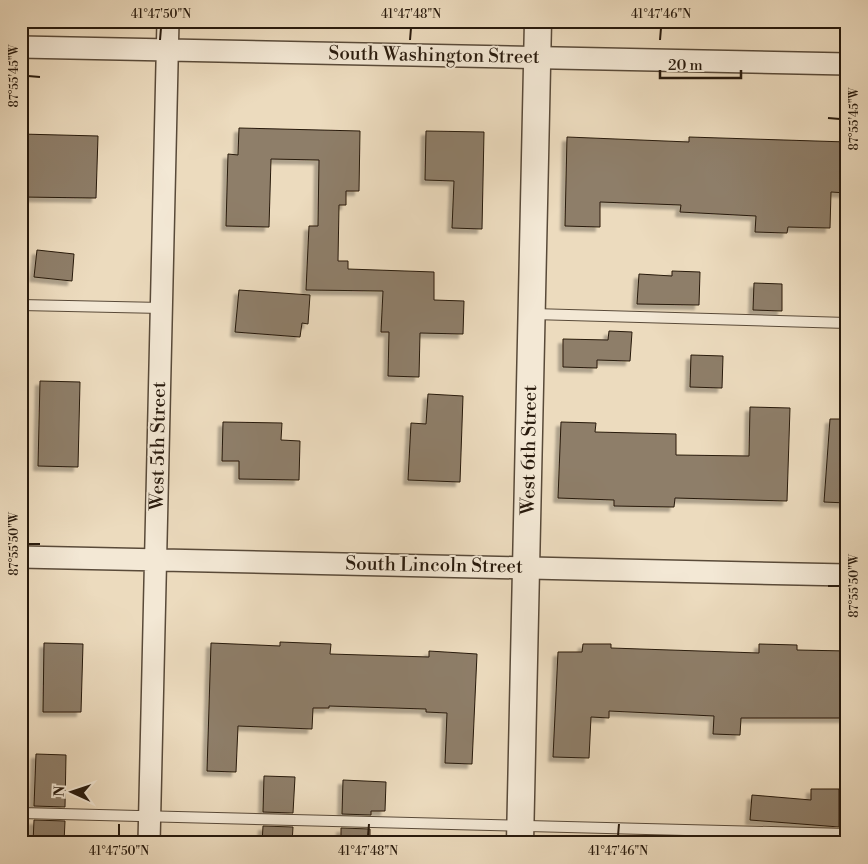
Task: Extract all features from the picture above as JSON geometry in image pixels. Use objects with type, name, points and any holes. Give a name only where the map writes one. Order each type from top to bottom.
[{"type":"street","name":"West 5th Street","points":[[149,843],[168,21]]},
{"type":"street","name":"West 6th Street","points":[[520,834],[538,21]]},
{"type":"street","name":"South Washington Street","points":[[21,46],[847,64]]},
{"type":"street","name":"South Lincoln Street","points":[[21,557],[847,575]]},
{"type":"lane","points":[[21,305],[162,308]]},
{"type":"lane","points":[[532,314],[847,323]]},
{"type":"lane","points":[[21,813],[150,816],[520,834],[847,834]]},
{"type":"building","points":[[239,128],[360,131],[359,191],[346,191],[346,205],[339,205],[338,261],[348,261],[348,269],[434,272],[434,300],[464,301],[463,334],[420,333],[419,377],[388,376],[389,332],[381,332],[383,291],[306,290],[309,226],[318,226],[319,160],[271,159],[269,227],[226,226],[228,154],[238,155]]},
{"type":"building","points":[[426,131],[484,132],[482,229],[452,228],[454,181],[425,180]]},
{"type":"building","points":[[21,134],[98,136],[96,198],[21,197]]},
{"type":"building","points":[[567,137],[689,142],[689,137],[847,142],[847,193],[831,192],[830,228],[788,227],[787,233],[755,232],[756,216],[680,212],[681,205],[600,202],[600,227],[565,226]]},
{"type":"building","points":[[37,250],[74,254],[72,281],[34,277]]},
{"type":"building","points":[[672,271],[700,272],[699,305],[637,304],[639,274],[672,276]]},
{"type":"building","points":[[754,283],[782,284],[782,311],[753,310]]},
{"type":"building","points":[[239,290],[310,295],[308,324],[302,323],[300,337],[235,332]]},
{"type":"building","points":[[609,331],[632,332],[630,361],[597,360],[597,368],[563,367],[563,339],[608,340]]},
{"type":"building","points":[[691,355],[723,356],[722,388],[690,387]]},
{"type":"building","points":[[40,381],[80,382],[78,467],[38,466]]},
{"type":"building","points":[[428,394],[463,396],[460,482],[408,480],[411,423],[426,424]]},
{"type":"building","points":[[750,407],[790,408],[787,501],[675,498],[674,507],[614,506],[614,500],[558,498],[561,422],[596,423],[595,432],[676,434],[676,455],[749,456]]},
{"type":"building","points":[[830,419],[847,419],[847,503],[824,502]]},
{"type":"building","points":[[223,422],[282,423],[281,440],[300,441],[299,480],[239,479],[239,461],[222,461]]},
{"type":"building","points":[[280,642],[331,644],[330,654],[429,657],[429,651],[477,654],[472,764],[445,763],[447,713],[426,712],[426,709],[329,706],[329,708],[313,708],[312,729],[238,726],[236,772],[207,771],[211,643],[280,646]]},
{"type":"building","points":[[44,643],[83,644],[81,712],[43,712]]},
{"type":"building","points":[[583,644],[611,644],[611,648],[759,653],[759,644],[797,645],[797,650],[847,651],[847,718],[741,718],[740,735],[713,734],[714,716],[609,711],[609,718],[591,717],[589,758],[553,757],[558,652],[582,652]]},
{"type":"building","points":[[36,754],[66,755],[65,807],[34,806]]},
{"type":"building","points":[[264,776],[295,777],[293,813],[263,812]]},
{"type":"building","points":[[343,780],[386,782],[385,811],[371,811],[371,815],[342,814]]},
{"type":"building","points":[[811,789],[839,789],[839,827],[750,820],[752,795],[811,800]]},
{"type":"building","points":[[34,820],[65,821],[64,843],[33,843]]},
{"type":"building","points":[[263,826],[293,827],[292,843],[262,843]]},
{"type":"building","points":[[341,828],[370,829],[370,843],[341,843]]}]
